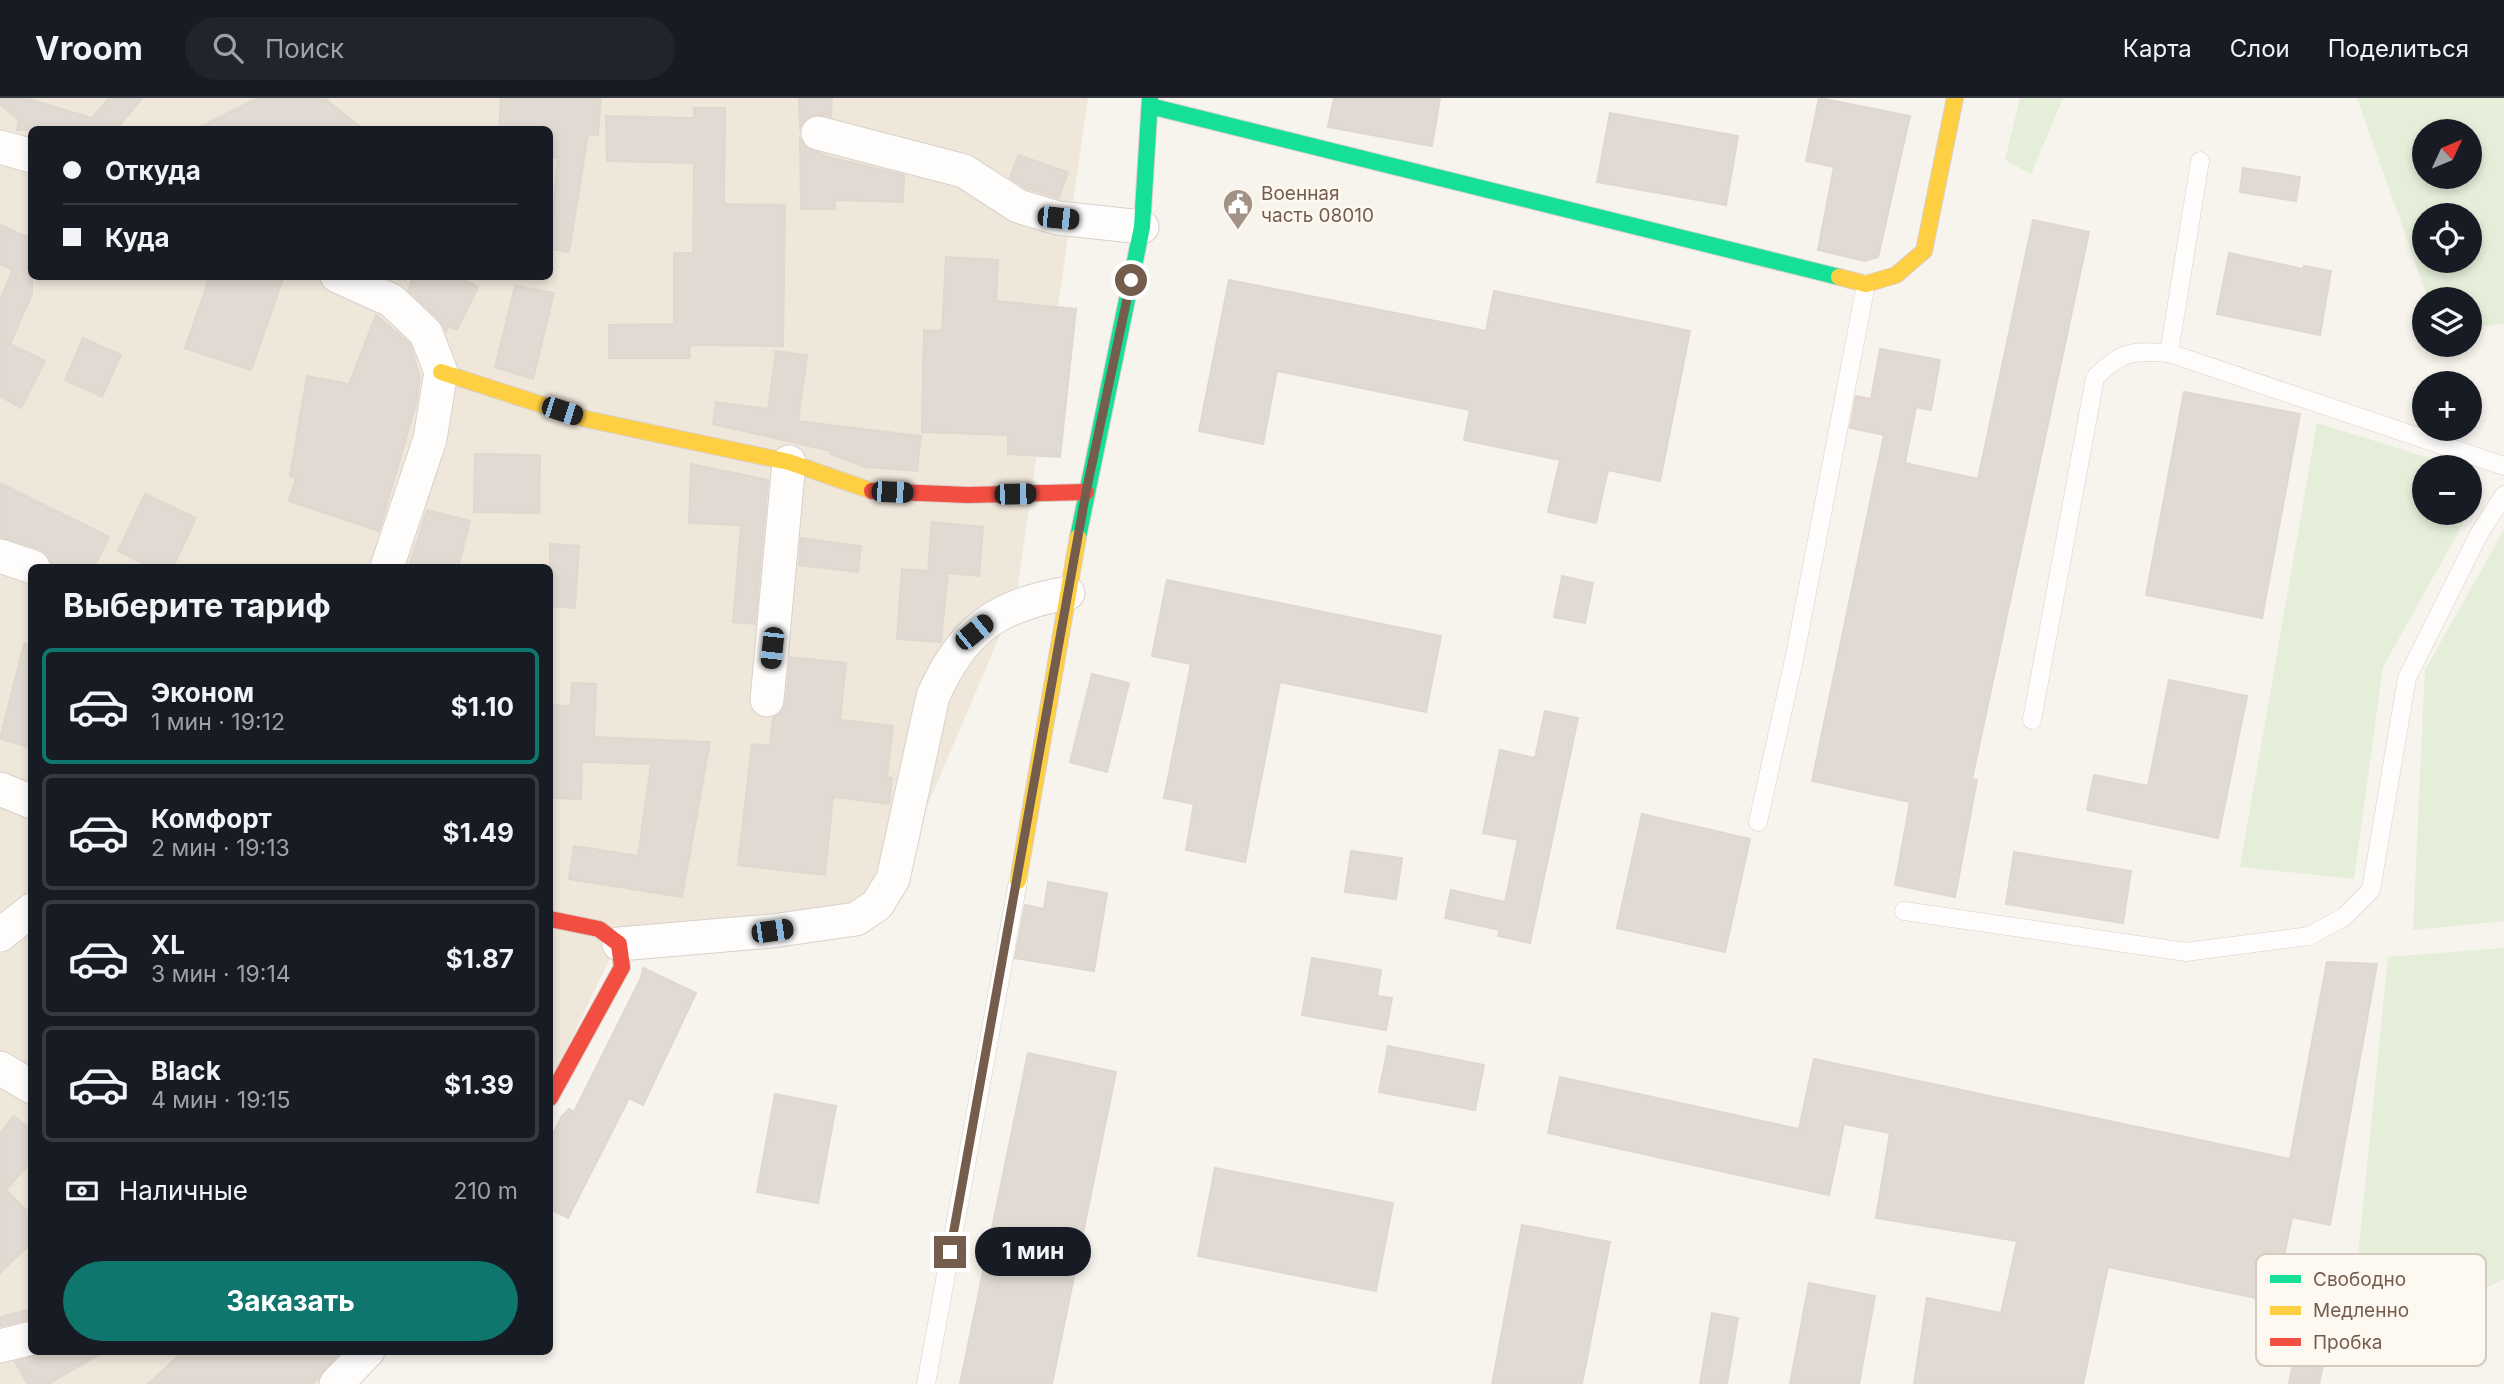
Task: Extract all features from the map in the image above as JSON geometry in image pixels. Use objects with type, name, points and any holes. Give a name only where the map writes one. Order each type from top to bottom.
[{"type":"street","points":[[1018,881],[1086,492],[1142,228],[1150,102],[1866,284],[1896,275],[1924,251],[1955,98]]},
{"type":"street","points":[[818,133],[964,171],[1018,206],[1058,218],[1142,228]]},
{"type":"street","points":[[0,147],[28,155]]},
{"type":"street","points":[[346,280],[391,300],[426,333],[441,372],[430,439],[388,564]]},
{"type":"street","points":[[441,372],[586,419],[789,462],[866,491],[968,495],[1086,492]]},
{"type":"street","points":[[767,701],[789,462]]},
{"type":"street","points":[[0,556],[28,565]]},
{"type":"street","points":[[553,920],[599,929],[619,944],[772,931],[856,919],[877,905],[893,879],[933,696],[945,669],[974,632],[998,613],[1035,599],[1068,593]]},
{"type":"street","points":[[0,789],[28,801]]},
{"type":"street","points":[[0,935],[28,913]]},
{"type":"street","points":[[553,1093],[622,967],[619,944]]},
{"type":"street","points":[[0,1068],[28,1085]]},
{"type":"street","points":[[0,1346],[28,1339]]},
{"type":"street","points":[[336,1384],[364,1355]]},
{"type":"lane","points":[[2169,353],[2200,161]]},
{"type":"lane","points":[[1758,822],[1795,655],[1866,284]]},
{"type":"lane","points":[[2032,720],[2095,378],[2112,360],[2131,351],[2169,353],[2504,466]]},
{"type":"lane","points":[[1904,911],[2186,952],[2309,936],[2344,917],[2371,890],[2407,678],[2479,534],[2504,495]]},
{"type":"lane","points":[[926,1384],[1018,881]]},
{"type":"shaded area","points":[[0,98],[1088,98],[1016,598],[877,924],[610,958],[553,1078],[553,564],[28,564],[28,1355],[351,1355],[321,1384],[0,1384]]},
{"type":"green space","points":[[2020,98],[2063,98],[2031,174],[2005,160]]},
{"type":"green space","points":[[2357,98],[2504,98],[2504,323],[2482,327],[2482,287],[2424,287],[2419,273],[2482,273],[2482,203],[2412,203],[2412,253]]},
{"type":"green space","points":[[2317,423],[2420,455],[2412,455],[2412,525],[2462,525],[2383,667],[2354,879],[2240,867]]},
{"type":"green space","points":[[2504,530],[2504,921],[2413,930],[2425,670]]},
{"type":"green space","points":[[2504,948],[2504,1279],[2486,1288],[2486,1254],[2358,1254],[2388,957]]},
{"type":"building","points":[[0,98],[25,98],[92,118],[109,98],[142,98],[119,126],[28,126],[28,130],[17,130],[19,120],[0,104]]},
{"type":"building","points":[[258,98],[324,98],[359,126],[202,126]]},
{"type":"building","points":[[501,98],[601,98],[598,135],[588,134],[569,252],[553,249],[558,158],[553,157],[553,126],[499,126]]},
{"type":"building","points":[[799,98],[832,98],[831,116],[812,115],[800,128]]},
{"type":"building","points":[[1334,98],[1440,98],[1432,146],[1328,127]]},
{"type":"building","points":[[1819,98],[1910,116],[1878,257],[1865,261],[1818,250],[1834,167],[1806,161]]},
{"type":"building","points":[[694,108],[725,108],[724,204],[785,205],[783,346],[689,345],[690,358],[609,358],[609,325],[674,324],[674,253],[693,253],[694,163],[607,161],[606,116],[694,118]]},
{"type":"building","points":[[1610,113],[1738,136],[1726,205],[1597,182]]},
{"type":"building","points":[[800,139],[805,147],[828,157],[904,175],[903,202],[835,200],[835,209],[801,209]]},
{"type":"building","points":[[1018,155],[1068,172],[1059,198],[1026,188],[1010,178]]},
{"type":"building","points":[[2243,168],[2300,177],[2296,201],[2240,192]]},
{"type":"building","points":[[2033,220],[2089,232],[1972,779],[1977,780],[1955,897],[1895,885],[1910,802],[1812,781],[1884,435],[1850,428],[1856,396],[1871,399],[1880,349],[1940,360],[1931,410],[1916,407],[1905,463],[1978,479]]},
{"type":"building","points":[[0,225],[27,237],[28,235],[28,280],[32,280],[32,294],[10,344],[45,361],[21,408],[0,396],[0,299],[13,270],[0,264]]},
{"type":"building","points":[[2229,253],[2303,269],[2304,266],[2331,271],[2320,335],[2217,314]]},
{"type":"building","points":[[946,257],[998,260],[996,301],[1076,309],[1060,457],[1008,454],[1008,435],[922,432],[924,330],[942,331]]},
{"type":"building","points":[[209,280],[283,280],[251,370],[185,348]]},
{"type":"building","points":[[412,280],[465,280],[478,287],[457,330],[448,326],[446,331],[439,319],[408,290]]},
{"type":"building","points":[[1229,280],[1486,331],[1494,291],[1690,331],[1660,481],[1608,470],[1596,523],[1548,512],[1560,460],[1464,440],[1470,410],[1277,371],[1263,444],[1199,431]]},
{"type":"building","points":[[515,286],[554,293],[533,379],[495,367]]},
{"type":"building","points":[[376,315],[410,344],[420,378],[416,404],[379,531],[289,501],[296,478],[290,476],[307,376],[349,384]]},
{"type":"building","points":[[83,338],[121,355],[102,397],[65,380]]},
{"type":"building","points":[[776,351],[807,355],[798,421],[921,436],[917,471],[865,467],[830,454],[831,451],[713,424],[716,402],[768,409]]},
{"type":"building","points":[[2184,392],[2300,414],[2262,618],[2146,595]]},
{"type":"building","points":[[475,454],[540,455],[539,513],[474,512]]},
{"type":"building","points":[[691,464],[768,480],[755,624],[733,622],[741,525],[689,523]]},
{"type":"building","points":[[0,483],[109,537],[96,564],[52,564],[48,555],[40,549],[0,537]]},
{"type":"building","points":[[145,494],[196,518],[174,564],[145,564],[118,551]]},
{"type":"building","points":[[427,510],[470,521],[459,564],[410,564]]},
{"type":"building","points":[[932,522],[983,527],[979,576],[948,573],[941,642],[897,639],[902,569],[928,571]]},
{"type":"building","points":[[801,538],[861,546],[858,572],[799,565]]},
{"type":"building","points":[[550,544],[579,546],[575,608],[553,606],[553,564],[550,564]]},
{"type":"building","points":[[1562,576],[1593,583],[1585,623],[1554,617]]},
{"type":"building","points":[[1167,580],[1441,636],[1426,712],[1280,682],[1245,862],[1186,850],[1194,804],[1164,798],[1191,664],[1152,656]]},
{"type":"building","points":[[24,644],[28,645],[28,747],[0,739]]},
{"type":"building","points":[[790,657],[846,663],[840,720],[893,726],[887,777],[892,778],[889,804],[833,797],[825,875],[738,865],[752,744],[770,746],[773,718],[782,712],[786,702]]},
{"type":"building","points":[[1092,674],[1129,683],[1107,772],[1070,762]]},
{"type":"building","points":[[2169,680],[2247,696],[2218,838],[2087,810],[2094,775],[2148,786]]},
{"type":"building","points":[[572,683],[596,684],[594,737],[710,742],[682,897],[569,879],[574,846],[638,856],[651,764],[582,762],[581,799],[553,798],[553,705],[571,706]]},
{"type":"building","points":[[1545,711],[1578,718],[1530,943],[1498,936],[1499,930],[1445,918],[1451,890],[1505,902],[1518,840],[1483,833],[1500,750],[1535,758]]},
{"type":"building","points":[[1642,814],[1750,839],[1725,952],[1617,928]]},
{"type":"building","points":[[1351,851],[1402,858],[1396,899],[1345,892]]},
{"type":"building","points":[[2014,852],[2131,871],[2123,923],[2006,904]]},
{"type":"building","points":[[1048,882],[1107,893],[1094,971],[1015,958],[1025,905],[1044,909]]},
{"type":"building","points":[[1312,958],[1381,970],[1377,996],[1392,998],[1386,1030],[1302,1015]]},
{"type":"building","points":[[2327,962],[2377,964],[2330,1225],[2292,1217],[2285,1254],[2256,1254],[2256,1298],[2108,1267],[2083,1384],[1914,1384],[1927,1298],[2001,1313],[2017,1241],[1876,1218],[1890,1133],[1844,1124],[1829,1195],[1548,1133],[1560,1077],[1799,1129],[1814,1059],[2290,1159]]},
{"type":"building","points":[[643,968],[696,993],[643,1105],[629,1098],[568,1218],[553,1210],[553,1134],[562,1116],[569,1109],[574,1112],[641,978]]},
{"type":"building","points":[[1388,1046],[1484,1065],[1475,1110],[1379,1092]]},
{"type":"building","points":[[1028,1053],[1116,1072],[1052,1384],[960,1384]]},
{"type":"building","points":[[775,1094],[836,1106],[818,1203],[757,1192]]},
{"type":"building","points":[[14,1116],[28,1128],[28,1165],[6,1190],[28,1212],[28,1246],[0,1273],[0,1133]]},
{"type":"building","points":[[1215,1168],[1393,1203],[1376,1291],[1198,1256]]},
{"type":"building","points":[[1522,1225],[1610,1242],[1582,1384],[1492,1384]]},
{"type":"building","points":[[1809,1283],[1875,1296],[1859,1384],[1790,1384]]},
{"type":"building","points":[[28,1310],[28,1320],[0,1326],[0,1317]]},
{"type":"building","points":[[1712,1313],[1738,1318],[1727,1384],[1700,1384]]},
{"type":"building","points":[[35,1355],[98,1355],[48,1384],[28,1384],[15,1362]]},
{"type":"building","points":[[180,1355],[338,1355],[313,1384],[148,1384]]},
{"type":"building","points":[[2293,1366],[2323,1366],[2319,1384],[2289,1384]]},
{"type":"traffic: fast","points":[[1078,537],[1142,227],[1150,98]]},
{"type":"traffic: fast","points":[[1150,106],[1839,277]]},
{"type":"traffic: slow","points":[[1839,277],[1866,284],[1896,275],[1924,251],[1955,98]]},
{"type":"traffic: slow","points":[[441,372],[586,419],[789,462],[872,491]]},
{"type":"traffic: slow","points":[[1018,881],[1078,537]]},
{"type":"traffic: jam","points":[[872,491],[968,495],[1086,492]]},
{"type":"traffic: jam","points":[[553,920],[599,929],[619,944],[622,967],[553,1093]]},
{"type":"place","name":"Военная часть 08010","points":[[1238,231]]},
{"type":"route","points":[[950,1252],[1086,492],[1131,280]]}]
